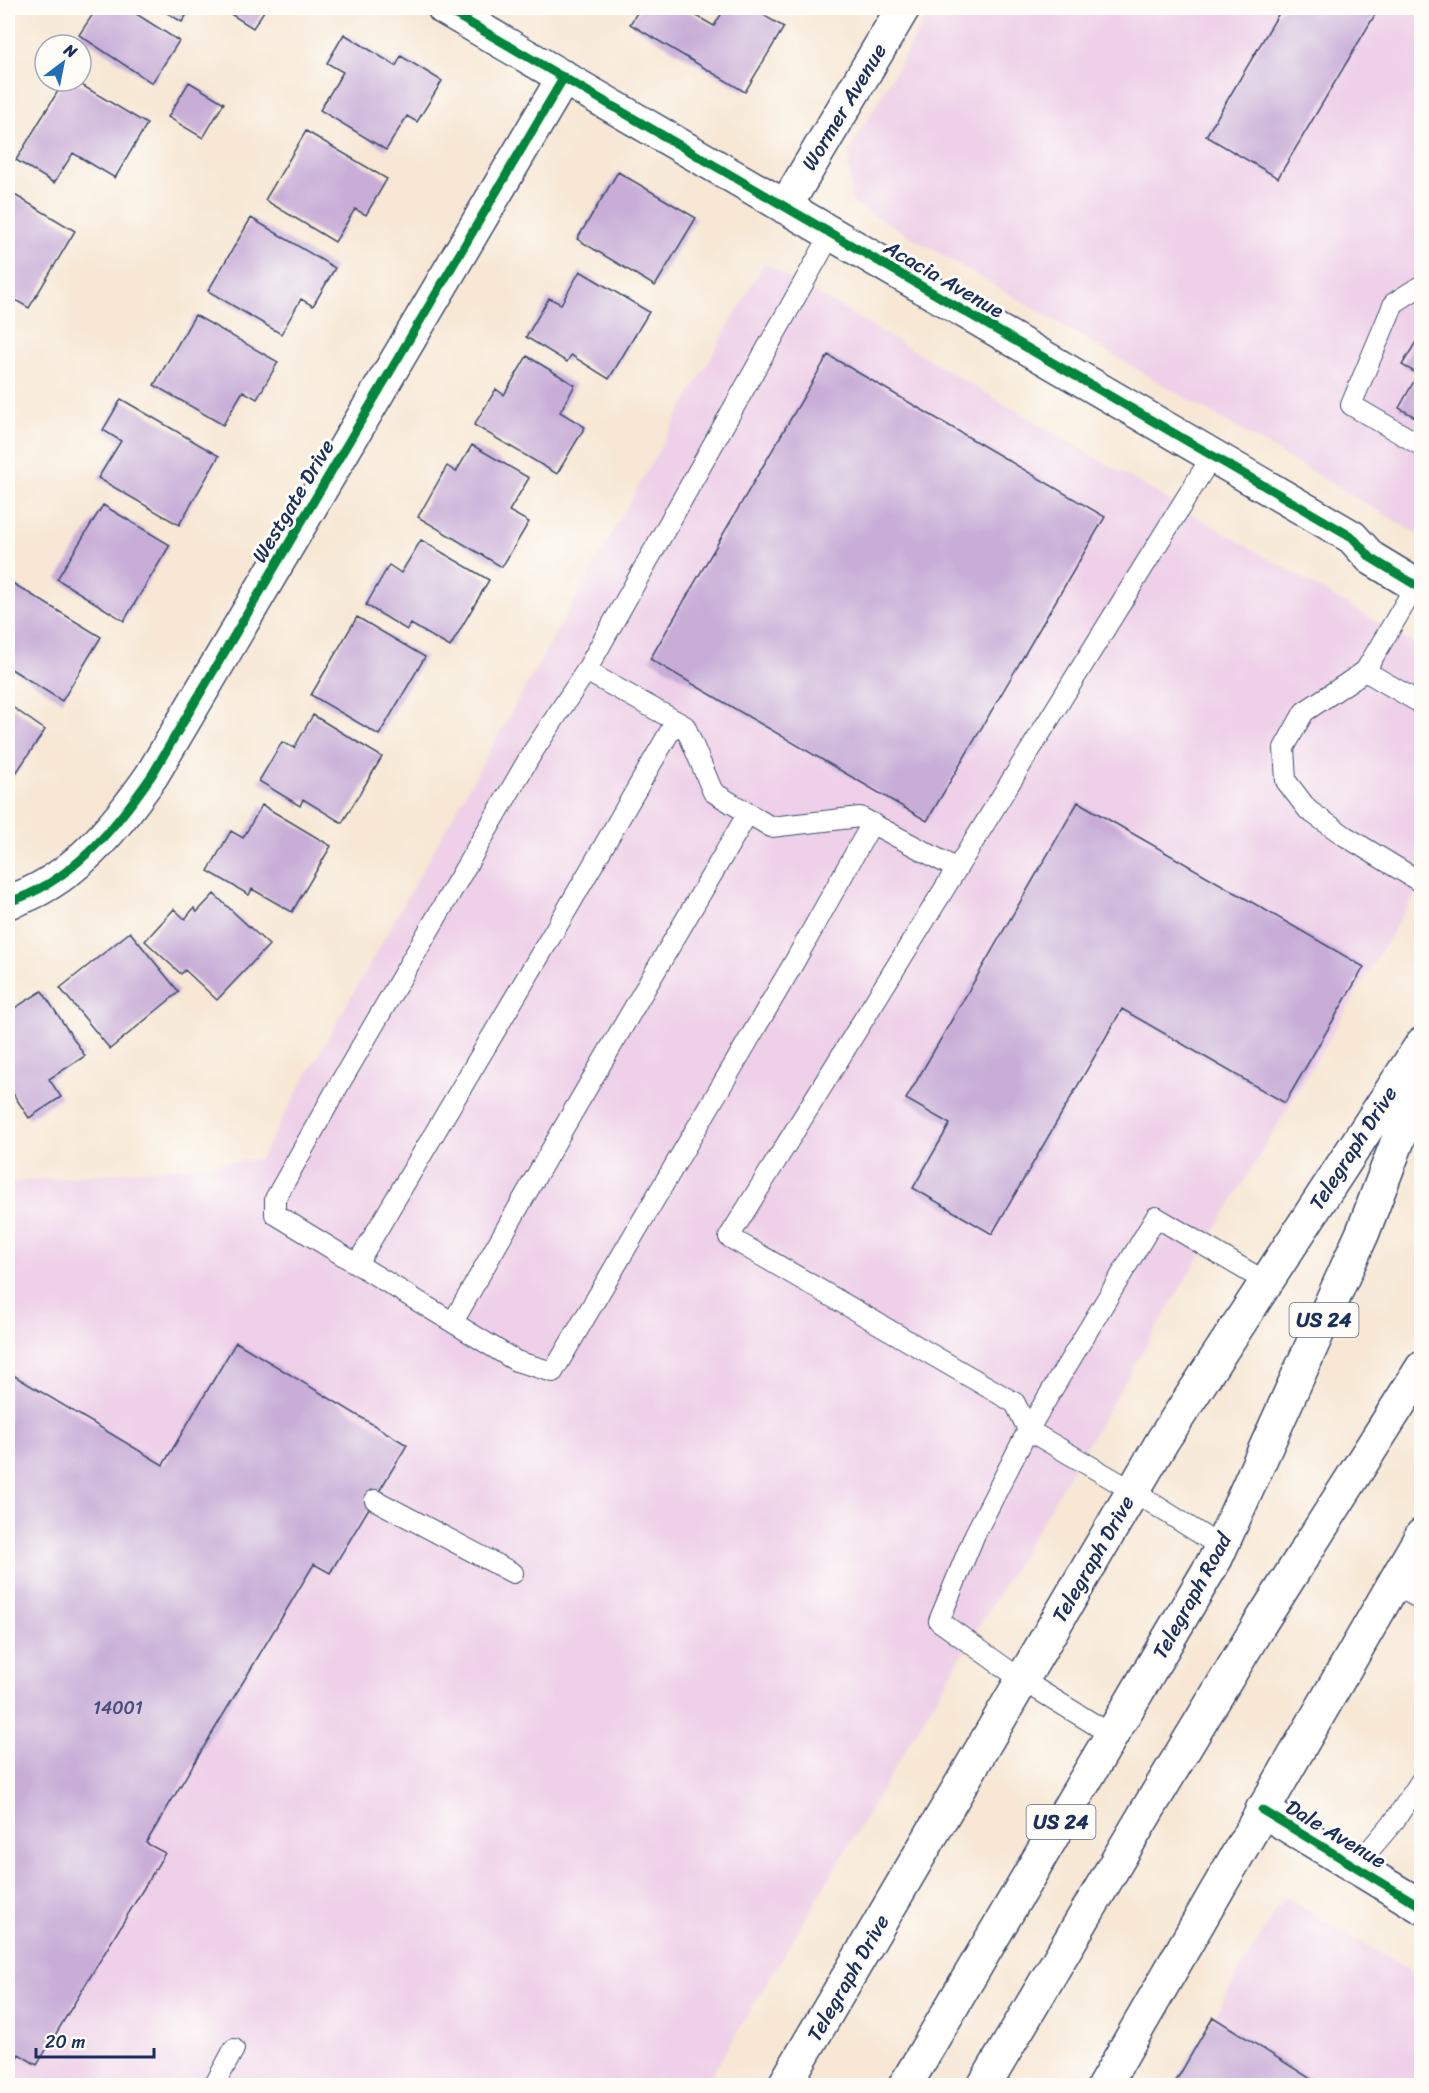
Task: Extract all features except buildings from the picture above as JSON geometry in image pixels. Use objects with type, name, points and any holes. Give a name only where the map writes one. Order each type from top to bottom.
[{"type":"main road","name":"Acacia Avenue","points":[[444,8],[1352,537],[1371,558],[1419,587]]},
{"type":"main road","name":"Wormer Avenue","points":[[785,207],[903,8]]},
{"type":"main road","name":"Westgate Drive","points":[[8,902],[20,899],[70,870],[128,809],[152,775],[564,77]]},
{"type":"main road","name":"Telegraph Drive","points":[[784,2085],[1163,1440],[1422,1044]]},
{"type":"main road","name":"Telegraph Road","points":[[905,2085],[1221,1547],[1363,1232],[1422,1077]]},
{"type":"main road","name":"US 24","points":[[984,2085],[1258,1625],[1422,1368]]},
{"type":"main road","points":[[1104,2085],[1422,1535]]},
{"type":"main road","name":"Dale Avenue","points":[[1262,1810],[1422,1907]]},
{"type":"lane","points":[[831,234],[586,671],[532,753],[275,1199],[275,1214],[516,1361],[553,1372],[792,966],[872,824]]},
{"type":"lane","points":[[1422,285],[1394,303],[1351,405],[1422,446]]},
{"type":"lane","points":[[1212,456],[729,1237],[1015,1403],[1028,1430],[1133,1491],[1221,1547]]},
{"type":"lane","points":[[1419,587],[1365,671],[1304,712],[1284,748],[1286,782],[1308,810],[1345,836],[1422,883]]},
{"type":"lane","points":[[586,671],[686,726],[713,792],[771,827],[860,817],[957,869]]},
{"type":"lane","points":[[1365,671],[1422,704]]},
{"type":"lane","points":[[357,1264],[570,906],[676,721]]},
{"type":"lane","points":[[453,1323],[567,1122],[748,813]]},
{"type":"lane","points":[[1112,1735],[1022,1680],[939,1621],[975,1534],[1028,1430],[1156,1217],[1266,1282]]},
{"type":"lane","points":[[375,1500],[513,1573]]},
{"type":"lane","points":[[1394,1584],[1422,1600]]},
{"type":"lane","points":[[1356,1866],[1395,1820],[1422,1779]]},
{"type":"lane","points":[[214,2085],[234,2049]]},
{"type":"shaded area","points":[[932,8],[1421,8],[1421,536],[852,202],[848,153]]},
{"type":"shaded area","points":[[764,263],[1421,648],[1421,884],[706,2085],[8,2086],[8,1183],[260,1159]]},
{"type":"shaded area","points":[[1284,1896],[1421,1977],[1421,2085],[1173,2086]]},
{"type":"cycle path","points":[[444,8],[1352,537],[1371,558],[1422,589]]},
{"type":"cycle path","points":[[8,902],[31,893],[72,867],[107,833],[152,775],[564,77]]},
{"type":"cycle path","points":[[1262,1810],[1422,1907]]}]
